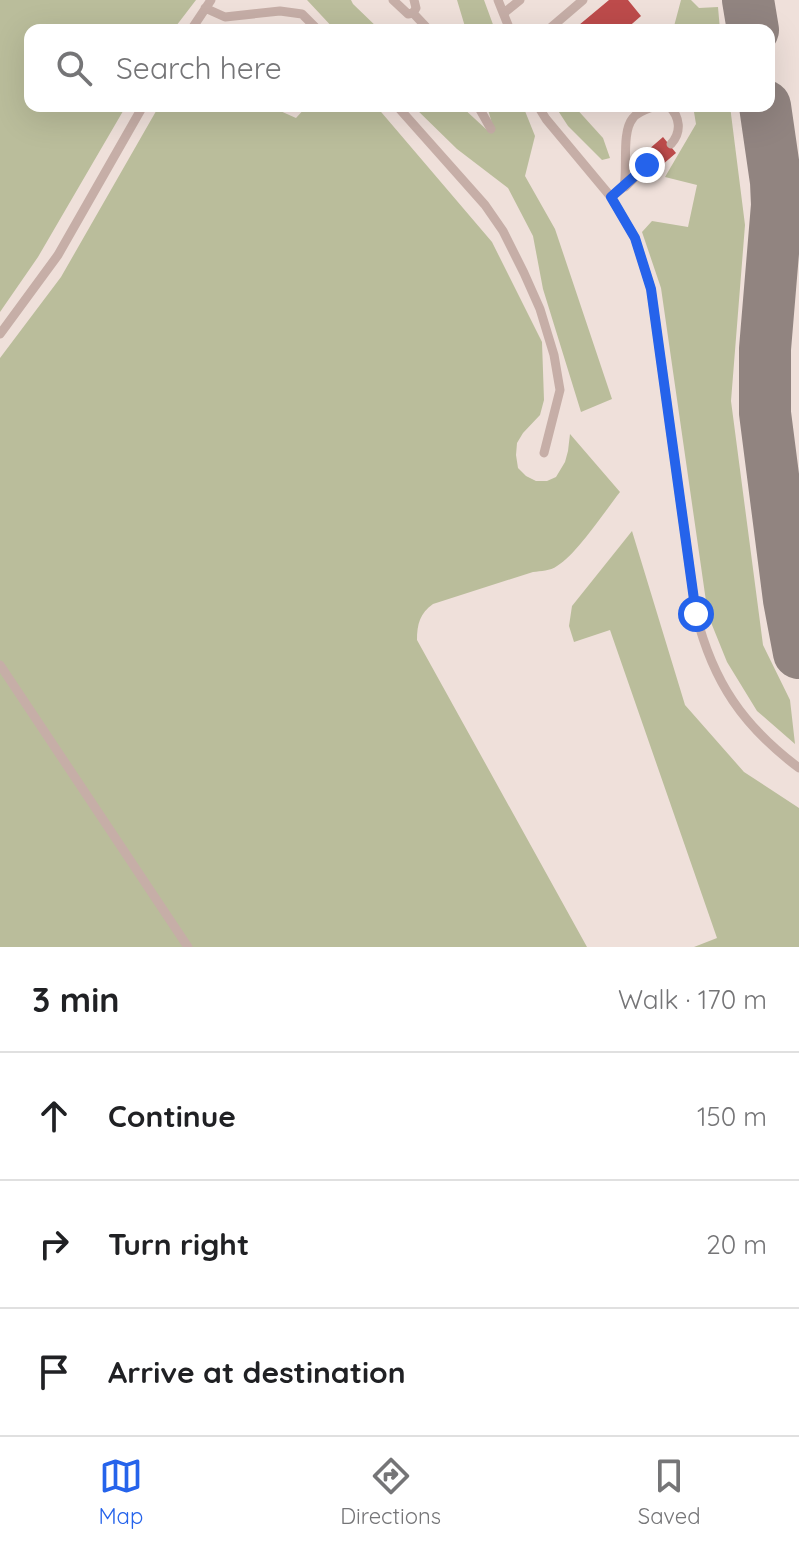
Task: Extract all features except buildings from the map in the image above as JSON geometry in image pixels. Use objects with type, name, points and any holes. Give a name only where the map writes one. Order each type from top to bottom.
[{"type":"lane","points":[[393,0],[408,14],[413,13]]},
{"type":"lane","points":[[413,13],[416,8],[414,0]]},
{"type":"lane","points":[[498,0],[508,24]]},
{"type":"lane","points":[[504,13],[520,0]]},
{"type":"lane","points":[[555,24],[583,0]]},
{"type":"lane","points":[[195,24],[208,4],[225,17],[280,11],[302,14],[312,24]]},
{"type":"lane","points":[[413,13],[423,24]]},
{"type":"lane","points":[[0,334],[58,255],[140,112]]},
{"type":"lane","points":[[402,112],[485,205],[503,231],[540,309],[554,355],[560,390],[544,453]]},
{"type":"lane","points":[[481,112],[491,129]]},
{"type":"lane","points":[[542,112],[611,197],[635,238],[651,289],[693,599],[702,641],[737,708],[754,730],[799,768]]},
{"type":"lane","points":[[624,187],[627,173],[626,136],[632,119],[641,112]]},
{"type":"lane","points":[[671,144],[679,129],[678,118],[674,112]]},
{"type":"lane","points":[[611,197],[654,159]]},
{"type":"lane","points":[[0,665],[188,947]]},
{"type":"green space","points":[[0,0],[196,0],[178,24],[24,24],[24,112],[123,112],[38,257],[0,312]]},
{"type":"green space","points":[[307,0],[351,0],[374,24],[329,24]]},
{"type":"green space","points":[[457,0],[484,0],[493,24],[464,24]]},
{"type":"green space","points":[[681,0],[691,0],[699,8],[718,7],[719,24],[675,24]]},
{"type":"green space","points":[[156,112],[282,112],[296,118],[302,112],[381,112],[492,242],[542,342],[544,400],[540,415],[517,443],[518,468],[536,481],[556,477],[565,462],[570,434],[620,492],[582,542],[557,566],[433,604],[422,615],[417,640],[587,947],[0,947],[0,358],[61,277]]},
{"type":"green space","points":[[419,112],[467,112],[488,131],[493,127],[489,112],[525,112],[535,136],[525,176],[555,229],[612,399],[581,412],[543,289],[533,236],[508,188],[457,149]]},
{"type":"green space","points":[[559,112],[579,112],[603,138],[610,158],[602,160],[568,126]]},
{"type":"green space","points":[[694,112],[731,112],[745,225],[731,401],[763,645],[790,700],[795,744],[757,711],[727,662],[708,615],[661,288],[642,232],[652,221],[688,227],[697,185],[665,177],[696,124]]},
{"type":"green space","points":[[632,531],[685,705],[744,772],[799,808],[799,947],[694,947],[717,938],[610,630],[574,642],[569,626],[572,606]]},
{"type":"taxiway","points":[[748,0],[752,24]]},
{"type":"taxiway","points":[[766,112],[777,205],[765,349],[765,413],[789,600],[799,653]]},
{"type":"route","points":[[647,165],[611,197],[635,238],[651,289],[696,614]]}]
